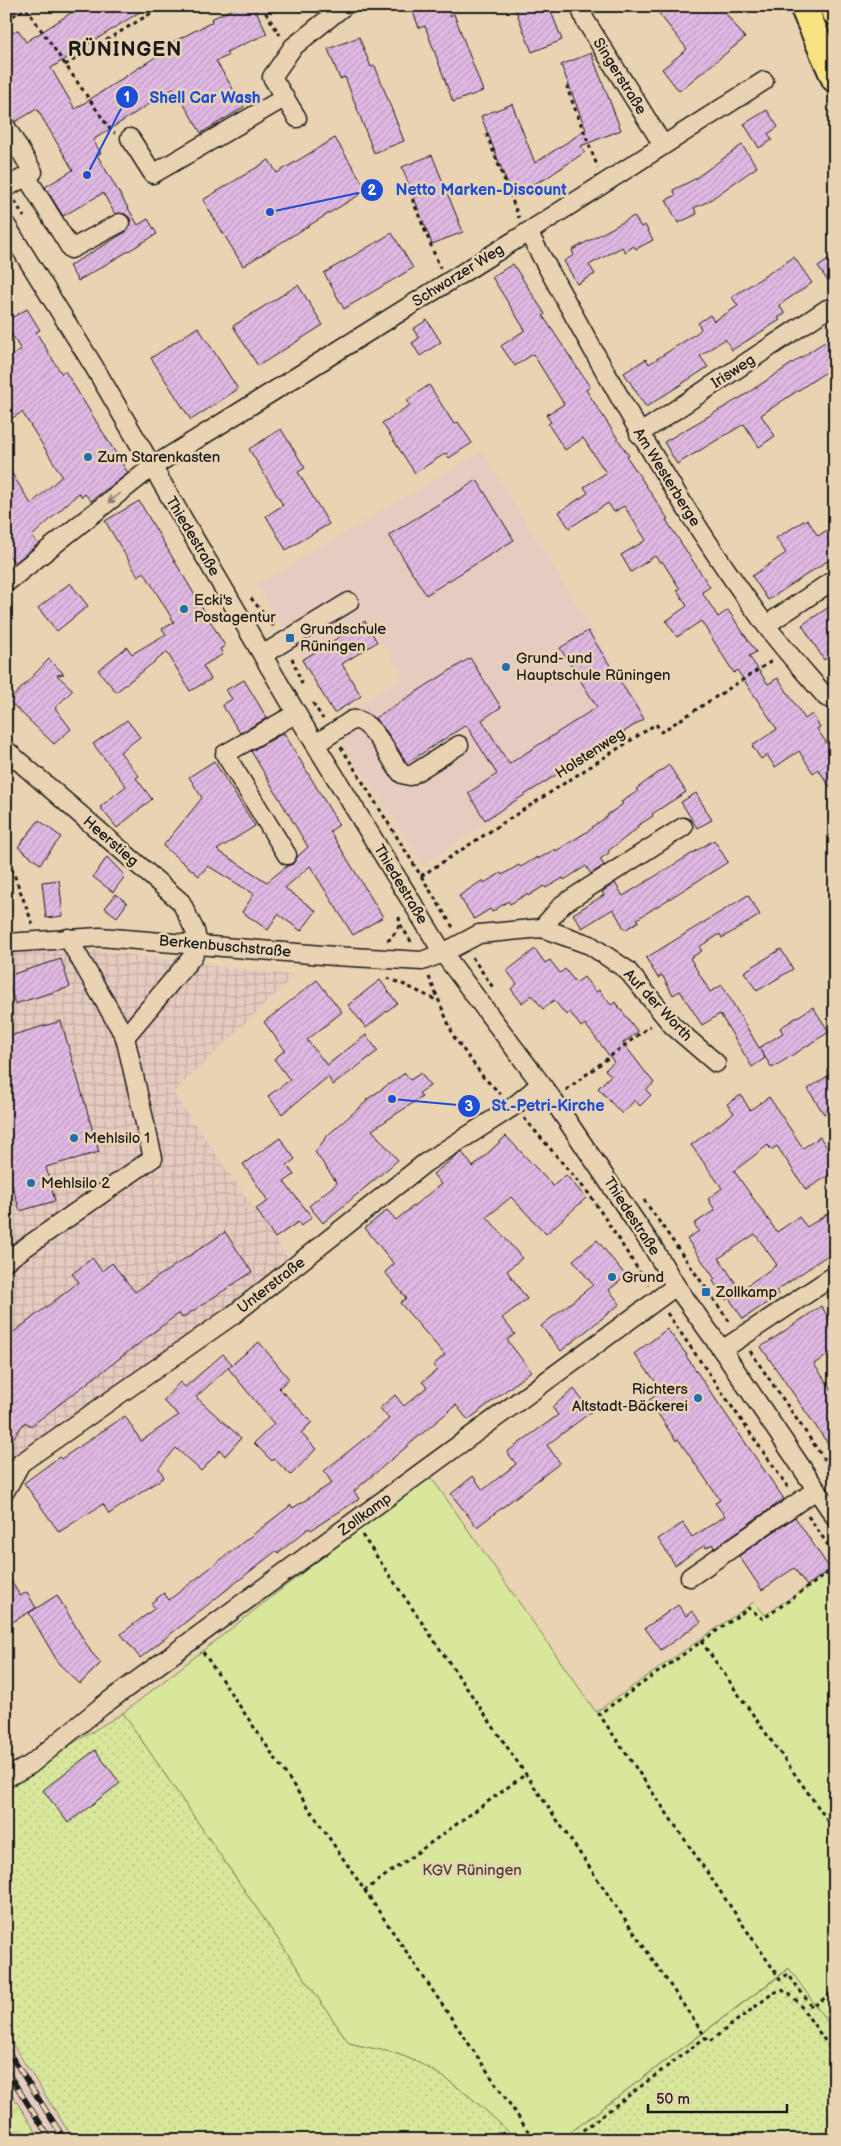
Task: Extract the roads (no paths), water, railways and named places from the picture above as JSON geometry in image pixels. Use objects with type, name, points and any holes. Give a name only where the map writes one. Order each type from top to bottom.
[{"type":"highway","points":[[803,6],[835,80]]},
{"type":"highway","points":[[832,6],[835,12]]},
{"type":"street","points":[[297,118],[272,77],[293,47],[344,6]]},
{"type":"street","name":"Singerstraße","points":[[580,6],[585,20],[663,145]]},
{"type":"street","name":"Schwarzer Weg","points":[[152,467],[764,82]]},
{"type":"street","points":[[130,138],[153,174],[284,98]]},
{"type":"street","points":[[6,127],[33,172],[7,188]]},
{"type":"street","points":[[26,176],[71,249],[120,223]]},
{"type":"street","name":"Thiedestraße","points":[[6,225],[93,365],[316,744],[443,953],[541,1084],[560,1095],[676,1286],[722,1350],[835,1517]]},
{"type":"street","name":"Am Westerberge","points":[[526,233],[639,434],[697,527],[787,652],[826,697],[835,701]]},
{"type":"street","name":"Irisweg","points":[[639,434],[827,309]]},
{"type":"street","points":[[6,583],[152,467]]},
{"type":"street","points":[[766,625],[835,579]]},
{"type":"street","points":[[264,654],[349,602]]},
{"type":"street","points":[[287,855],[225,754],[297,712]]},
{"type":"street","points":[[316,744],[352,720],[362,721],[368,725],[397,768],[407,776],[459,745]]},
{"type":"street","name":"Heerstieg","points":[[6,750],[181,902],[195,931],[198,944]]},
{"type":"street","points":[[542,928],[563,904],[683,827]]},
{"type":"street","name":"Auf der Worth","points":[[443,953],[479,934],[542,928],[590,945],[627,970],[673,1026],[716,1062]]},
{"type":"street","name":"Berkenbuschstraße","points":[[6,943],[100,937],[335,956],[422,960],[443,953]]},
{"type":"street","points":[[6,1261],[153,1158],[125,1037],[68,938]]},
{"type":"street","points":[[125,1037],[193,956],[198,944]]},
{"type":"street","name":"Unterstraße","points":[[6,1490],[21,1463],[233,1315],[425,1163],[514,1106],[541,1084]]},
{"type":"street","points":[[722,1350],[835,1275]]},
{"type":"street","name":"Zollkamp","points":[[6,1778],[30,1765],[102,1706],[676,1286]]},
{"type":"street","points":[[690,1577],[816,1490]]},
{"type":"railway","points":[[6,2048],[65,2140]]},
{"type":"railway","points":[[6,2070],[51,2140]]},
{"type":"place","name":"Shell Car Wash","points":[[87,175]]},
{"type":"place","name":"Netto Marken-Discount","points":[[270,212]]},
{"type":"place","name":"Zum Starenkasten","points":[[88,457]]},
{"type":"place","name":"Ecki's Postagentur","points":[[184,609]]},
{"type":"place","name":"Grundschule Rüningen","points":[[290,638]]},
{"type":"place","name":"Grund- und Hauptschule Rüningen","points":[[506,667]]},
{"type":"place","name":"St.-Petri-Kirche","points":[[392,1099]]},
{"type":"place","name":"Mehlsilo 1","points":[[74,1138]]},
{"type":"place","name":"Mehlsilo 2","points":[[31,1183]]},
{"type":"place","name":"Grund","points":[[612,1277]]},
{"type":"place","name":"Zollkamp","points":[[706,1292]]},
{"type":"place","name":"Richters Altstadt-Bäckerei","points":[[698,1398]]},
{"type":"district","name":"RÜNINGEN","points":[[125,49]]},
{"type":"park label","name":"KGV Rüningen","points":[[472,1870]]}]
